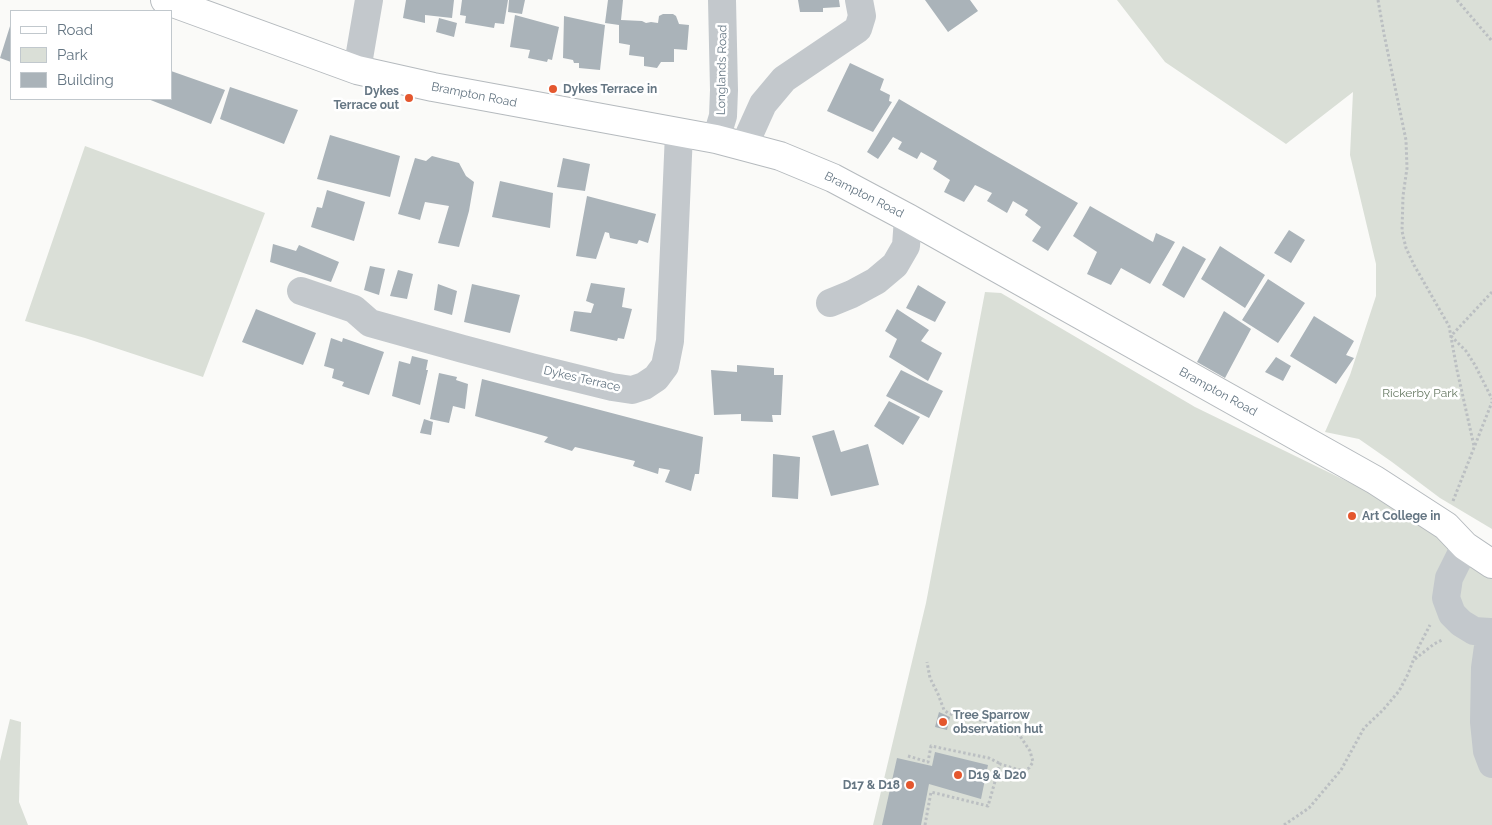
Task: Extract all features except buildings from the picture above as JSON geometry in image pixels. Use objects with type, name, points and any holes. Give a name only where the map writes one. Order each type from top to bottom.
[{"type":"main road","name":"Brampton Road","points":[[165,0],[357,70],[433,87],[716,139],[780,156],[833,178],[908,218],[1375,480],[1446,526],[1465,546],[1492,564]]},
{"type":"street","points":[[357,70],[369,0]]},
{"type":"street","name":"Longlands Road","points":[[716,139],[723,116],[722,0]]},
{"type":"street","points":[[744,146],[763,104],[784,79],[858,29],[862,16],[859,0]]},
{"type":"street","name":"Dykes Terrace","points":[[301,291],[354,309],[370,323],[531,368],[612,387],[632,390],[644,386],[656,378],[665,366],[670,341],[679,133]]},
{"type":"street","points":[[830,303],[876,281],[895,265],[906,246],[908,218]]},
{"type":"street","points":[[1465,546],[1449,578],[1446,598],[1452,614],[1461,624],[1474,631],[1491,632],[1485,668],[1484,722],[1487,751],[1492,764]]},
{"type":"path","points":[[1378,0],[1406,140],[1407,168],[1403,196],[1402,231],[1406,248],[1414,265],[1449,326],[1474,446]]},
{"type":"path","points":[[1457,0],[1492,41]]},
{"type":"path","points":[[1451,336],[1492,292]]},
{"type":"path","points":[[1446,526],[1449,510],[1492,401],[1476,365],[1466,351],[1451,336]]},
{"type":"path","points":[[1284,825],[1309,808],[1341,770],[1364,728],[1384,710],[1399,691],[1433,619]]},
{"type":"path","points":[[908,756],[928,762],[931,746],[989,758],[1002,765],[1023,770],[1029,768],[1033,762],[1030,751],[1020,736],[997,725],[970,716],[956,716],[944,710],[930,678],[927,662]]},
{"type":"path","points":[[925,825],[931,792],[988,806],[1000,764],[1002,765]]},
{"type":"green space","name":"Rickerby Park","points":[[1117,0],[1492,0],[1492,529],[1440,498],[1359,439],[1325,432],[1350,375],[1376,296],[1376,264],[1350,155],[1353,92],[1286,144],[1165,62]]},
{"type":"green space","points":[[85,146],[265,213],[203,377],[85,338],[25,321]]},
{"type":"green space","points":[[985,292],[1001,293],[1195,407],[1369,492],[1456,549],[1492,579],[1492,825],[873,825],[926,603]]},
{"type":"green space","points":[[10,719],[21,722],[19,802],[28,825],[0,825],[0,761]]},
{"type":"place","name":"Dykes Terrace in","points":[[553,89]]},
{"type":"place","name":"Dykes Terrace out","points":[[409,98]]},
{"type":"place","name":"Art College in","points":[[1352,516]]},
{"type":"place","name":"Tree Sparrow observation hut","points":[[943,722]]},
{"type":"place","name":"D19 & D20","points":[[958,775]]},
{"type":"place","name":"D17 & D18","points":[[910,785]]}]
